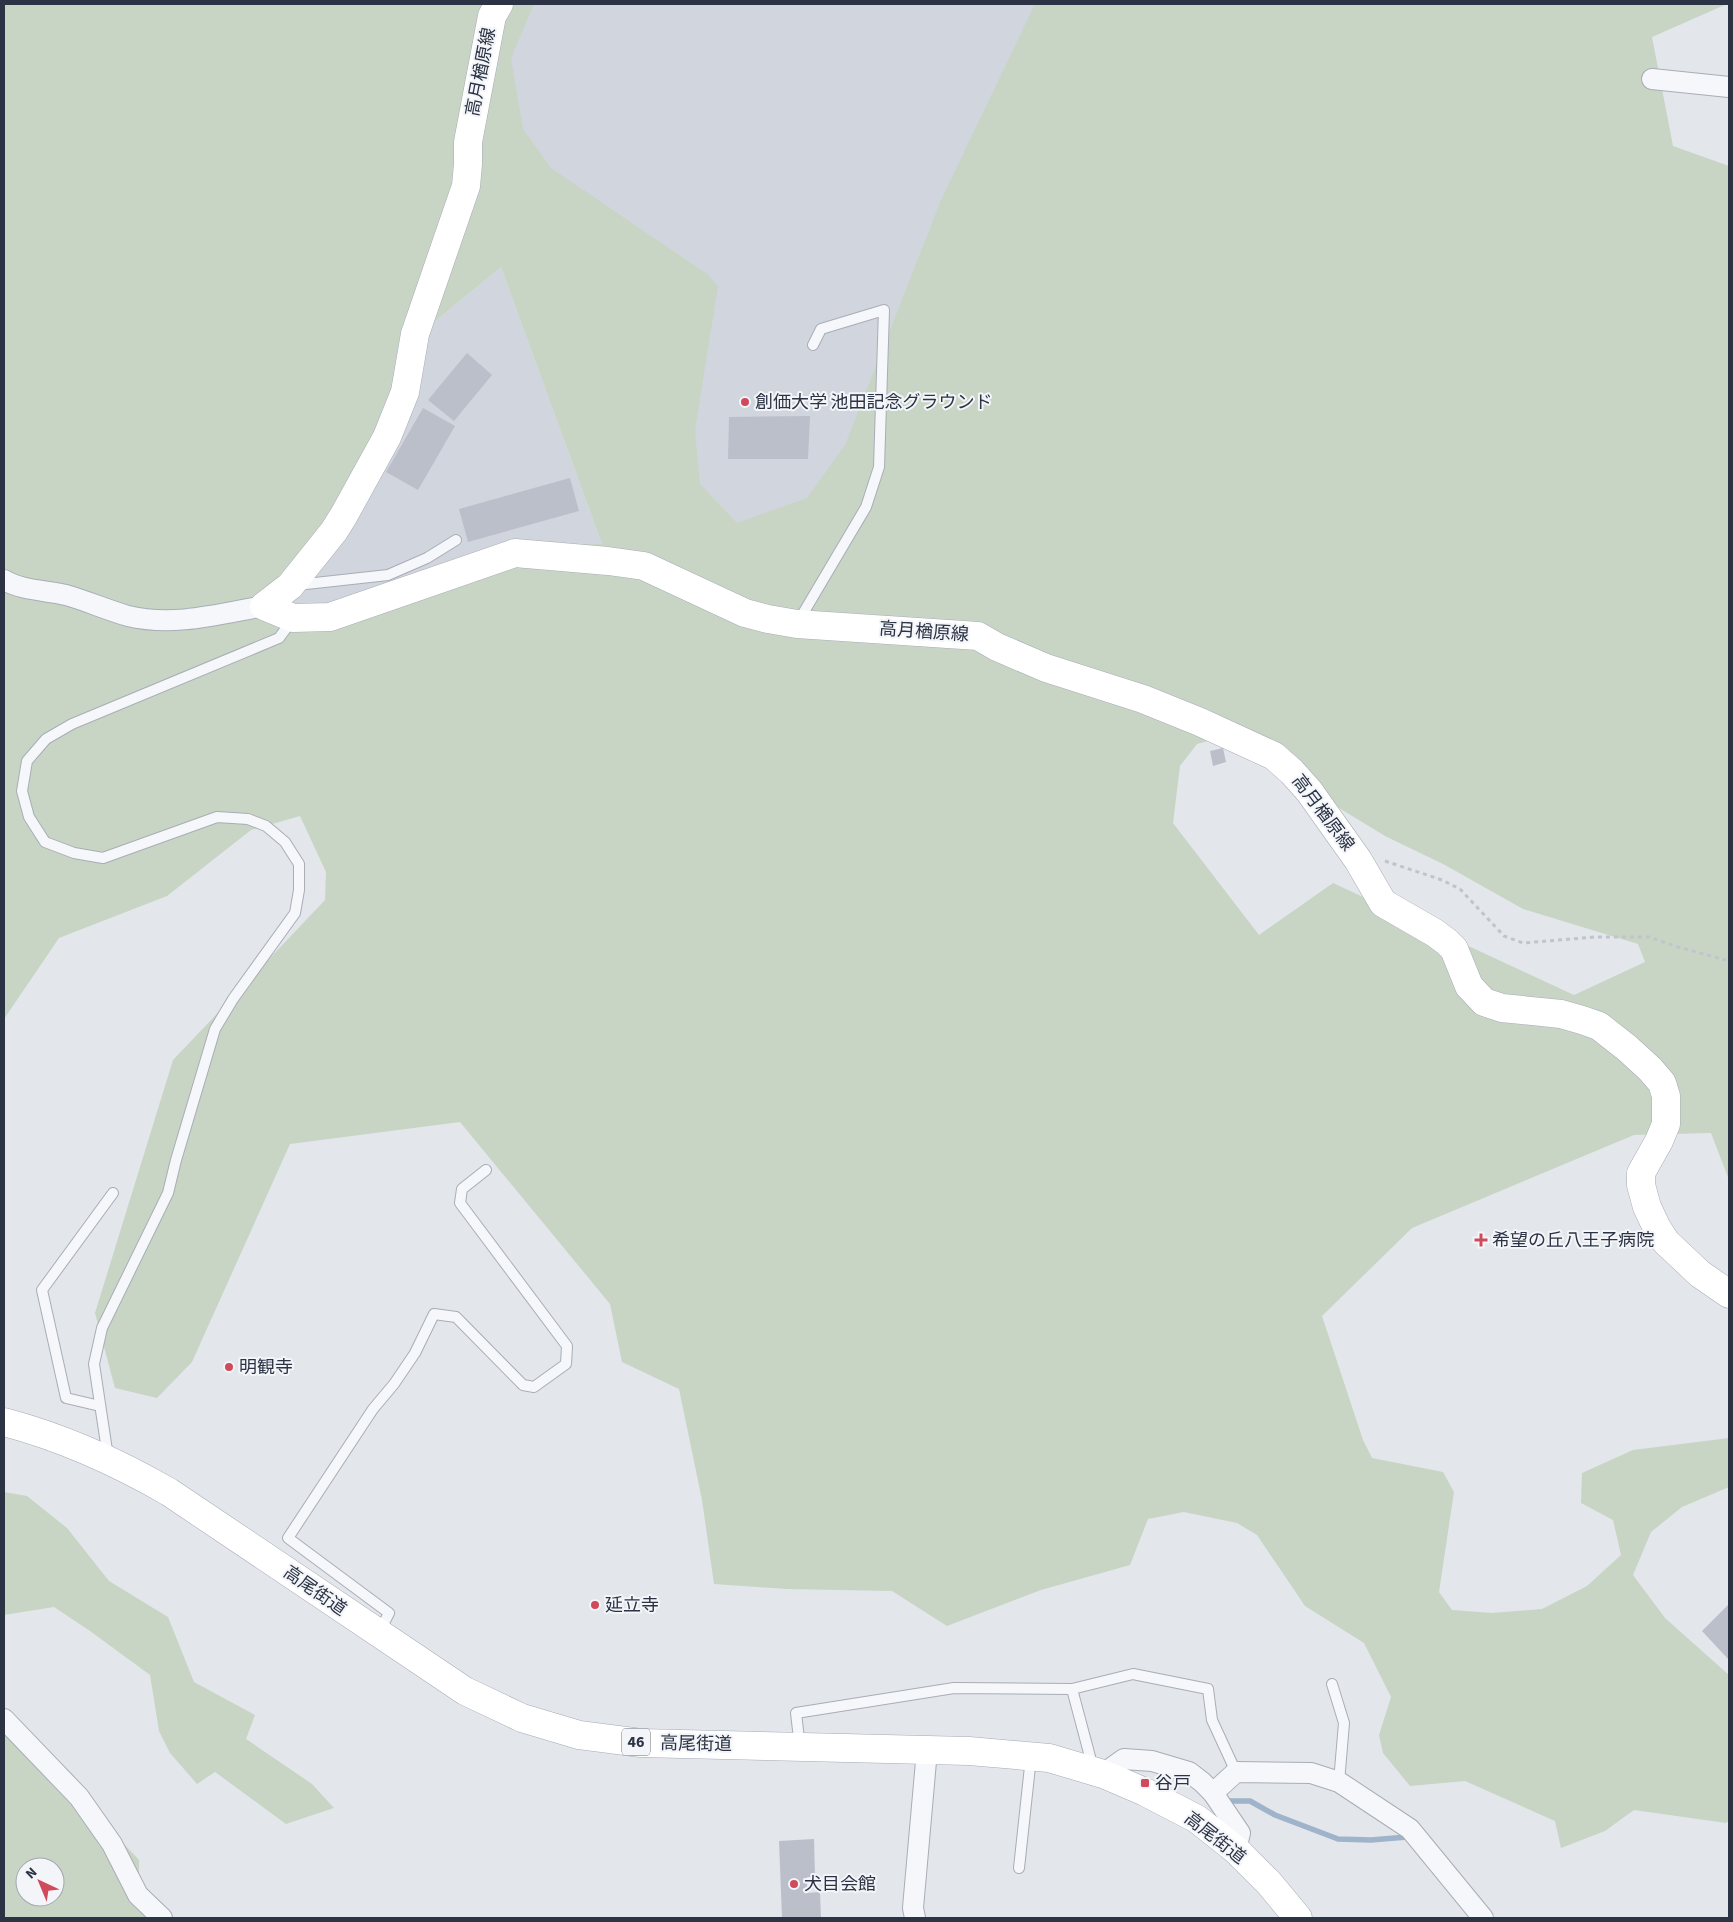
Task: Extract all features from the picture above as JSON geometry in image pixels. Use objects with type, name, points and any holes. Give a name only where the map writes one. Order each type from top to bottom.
[{"type":"main road","name":"高月楢原線","points":[[264,606],[290,586],[344,515],[387,437],[398,411],[405,392],[415,334],[466,186],[468,142],[492,16],[499,4]]},
{"type":"main road","name":"高月楢原線","points":[[293,618],[330,617],[515,553],[644,566],[745,613],[768,619],[797,624],[978,636],[997,647],[1046,668],[1142,699],[1200,722],[1274,756],[1309,791],[1358,860],[1382,903],[1435,933],[1454,949],[1470,986],[1484,1002],[1502,1008],[1561,1014],[1599,1026],[1627,1048],[1662,1083],[1666,1096],[1666,1124],[1660,1141],[1641,1173],[1641,1185],[1647,1207],[1666,1242],[1700,1274],[1729,1294]]},
{"type":"main road","points":[[264,606],[293,618]]},
{"type":"main road","name":"高尾街道","points":[[4,1422],[59,1440],[140,1475],[169,1492],[465,1691],[522,1718],[579,1735],[641,1743],[969,1751],[1049,1758],[1098,1772],[1145,1792],[1197,1819],[1236,1850],[1269,1883],[1298,1918]]},
{"type":"street","points":[[1652,78],[1729,87]]},
{"type":"street","points":[[4,580],[31,590],[78,599],[128,616],[164,621],[191,620],[264,606]]},
{"type":"street","points":[[4,1719],[79,1797],[112,1844],[138,1895],[162,1918]]},
{"type":"street","points":[[915,1918],[913,1908],[927,1750]]},
{"type":"street","points":[[1098,1772],[1124,1759],[1152,1761],[1189,1772],[1213,1793],[1240,1833],[1236,1850]]},
{"type":"street","points":[[1213,1793],[1236,1772],[1311,1773],[1339,1782],[1410,1829],[1483,1918]]},
{"type":"lane","points":[[797,624],[866,507],[874,487],[879,467],[884,310],[822,328],[813,345]]},
{"type":"lane","points":[[290,586],[388,575],[427,558],[456,540]]},
{"type":"lane","points":[[108,1460],[94,1364],[102,1328],[168,1193],[215,1029],[233,999],[295,913],[298,890],[298,864],[285,842],[266,826],[248,819],[217,817],[103,858],[74,853],[45,842],[29,817],[22,791],[27,761],[46,739],[72,724],[278,638],[293,618]]},
{"type":"lane","points":[[378,1634],[389,1613],[288,1538],[373,1410],[415,1353],[434,1314],[456,1318],[522,1385],[534,1387],[566,1364],[566,1346],[460,1204],[462,1189],[486,1170]]},
{"type":"lane","points":[[100,1406],[66,1398],[42,1290],[113,1193]]},
{"type":"lane","points":[[800,1747],[796,1713],[954,1688],[1072,1689],[1133,1674],[1208,1689],[1212,1720],[1236,1772]]},
{"type":"lane","points":[[1332,1684],[1344,1723],[1339,1782]]},
{"type":"lane","points":[[1072,1689],[1098,1772]]},
{"type":"lane","points":[[1019,1868],[1031,1756]]},
{"type":"path","points":[[1358,860],[1367,858],[1378,859],[1442,880],[1460,889],[1504,936],[1523,943],[1595,937],[1649,937],[1729,961]]},
{"type":"shaded area","name":"創価大学 池田記念グラウンド","points":[[499,4],[1059,4],[881,612],[715,587],[478,73]]},
{"type":"shaded area","points":[[501,267],[602,544],[499,543],[452,564],[336,603],[278,606],[433,323]]},
{"type":"green space","points":[[4,4],[534,4],[511,58],[523,129],[551,168],[707,274],[718,286],[695,430],[700,484],[737,523],[807,498],[845,445],[941,200],[1035,4],[1727,4],[1652,37],[1673,146],[1729,166],[1729,1180],[1711,1133],[1634,1135],[1412,1228],[1322,1316],[1363,1440],[1372,1458],[1443,1472],[1454,1492],[1439,1592],[1452,1610],[1492,1613],[1542,1609],[1587,1586],[1621,1555],[1613,1520],[1581,1503],[1582,1473],[1633,1450],[1729,1438],[1729,1487],[1682,1507],[1651,1532],[1633,1575],[1665,1618],[1729,1675],[1729,1821],[1726,1823],[1634,1810],[1605,1831],[1561,1848],[1555,1821],[1465,1781],[1410,1786],[1383,1753],[1379,1735],[1391,1697],[1364,1643],[1305,1606],[1257,1535],[1237,1523],[1184,1512],[1148,1519],[1130,1565],[1041,1590],[947,1626],[892,1591],[786,1589],[714,1584],[702,1500],[679,1389],[622,1362],[610,1304],[460,1122],[290,1144],[192,1362],[157,1398],[115,1388],[95,1313],[173,1060],[325,900],[326,872],[300,816],[251,830],[167,896],[59,938],[4,1019]],"holes":[[[501,267],[602,544],[499,543],[452,564],[336,603],[278,605],[349,512],[433,323]],[[1243,731],[1303,786],[1385,836],[1445,865],[1523,909],[1638,944],[1645,962],[1574,995],[1333,883],[1259,935],[1173,823],[1180,766],[1197,744]]]},
{"type":"green space","points":[[4,1492],[27,1496],[67,1528],[109,1581],[168,1617],[194,1682],[255,1715],[246,1739],[312,1784],[334,1808],[286,1824],[215,1772],[197,1784],[170,1753],[159,1731],[150,1675],[54,1607],[4,1615]]},
{"type":"green space","points":[[4,1728],[139,1860],[139,1906],[145,1918],[4,1918]]},
{"type":"building","points":[[467,353],[492,375],[454,421],[428,400]]},
{"type":"building","points":[[423,408],[455,426],[418,490],[386,472]]},
{"type":"building","points":[[810,416],[808,459],[728,459],[729,417]]},
{"type":"building","points":[[570,478],[579,511],[468,542],[459,509]]},
{"type":"building","points":[[1223,748],[1226,762],[1213,766],[1210,751]]},
{"type":"building","points":[[1729,1604],[1729,1660],[1702,1631]]},
{"type":"building","name":"犬目会館","points":[[814,1839],[815,1877],[807,1877],[807,1893],[820,1892],[821,1918],[782,1918],[779,1841]]},
{"type":"waterway","points":[[1230,1801],[1250,1801],[1275,1815],[1338,1839],[1371,1840],[1407,1837],[1409,1840]]},
{"type":"place","name":"創価大学 池田記念グラウンド","points":[[745,402]]},
{"type":"place","name":"希望の丘八王子病院","points":[[1481,1240]]},
{"type":"place","name":"明観寺","points":[[229,1367]]},
{"type":"place","name":"延立寺","points":[[595,1605]]},
{"type":"place","name":"谷戸","points":[[1145,1783]]},
{"type":"place","name":"犬目会館","points":[[794,1884]]}]
